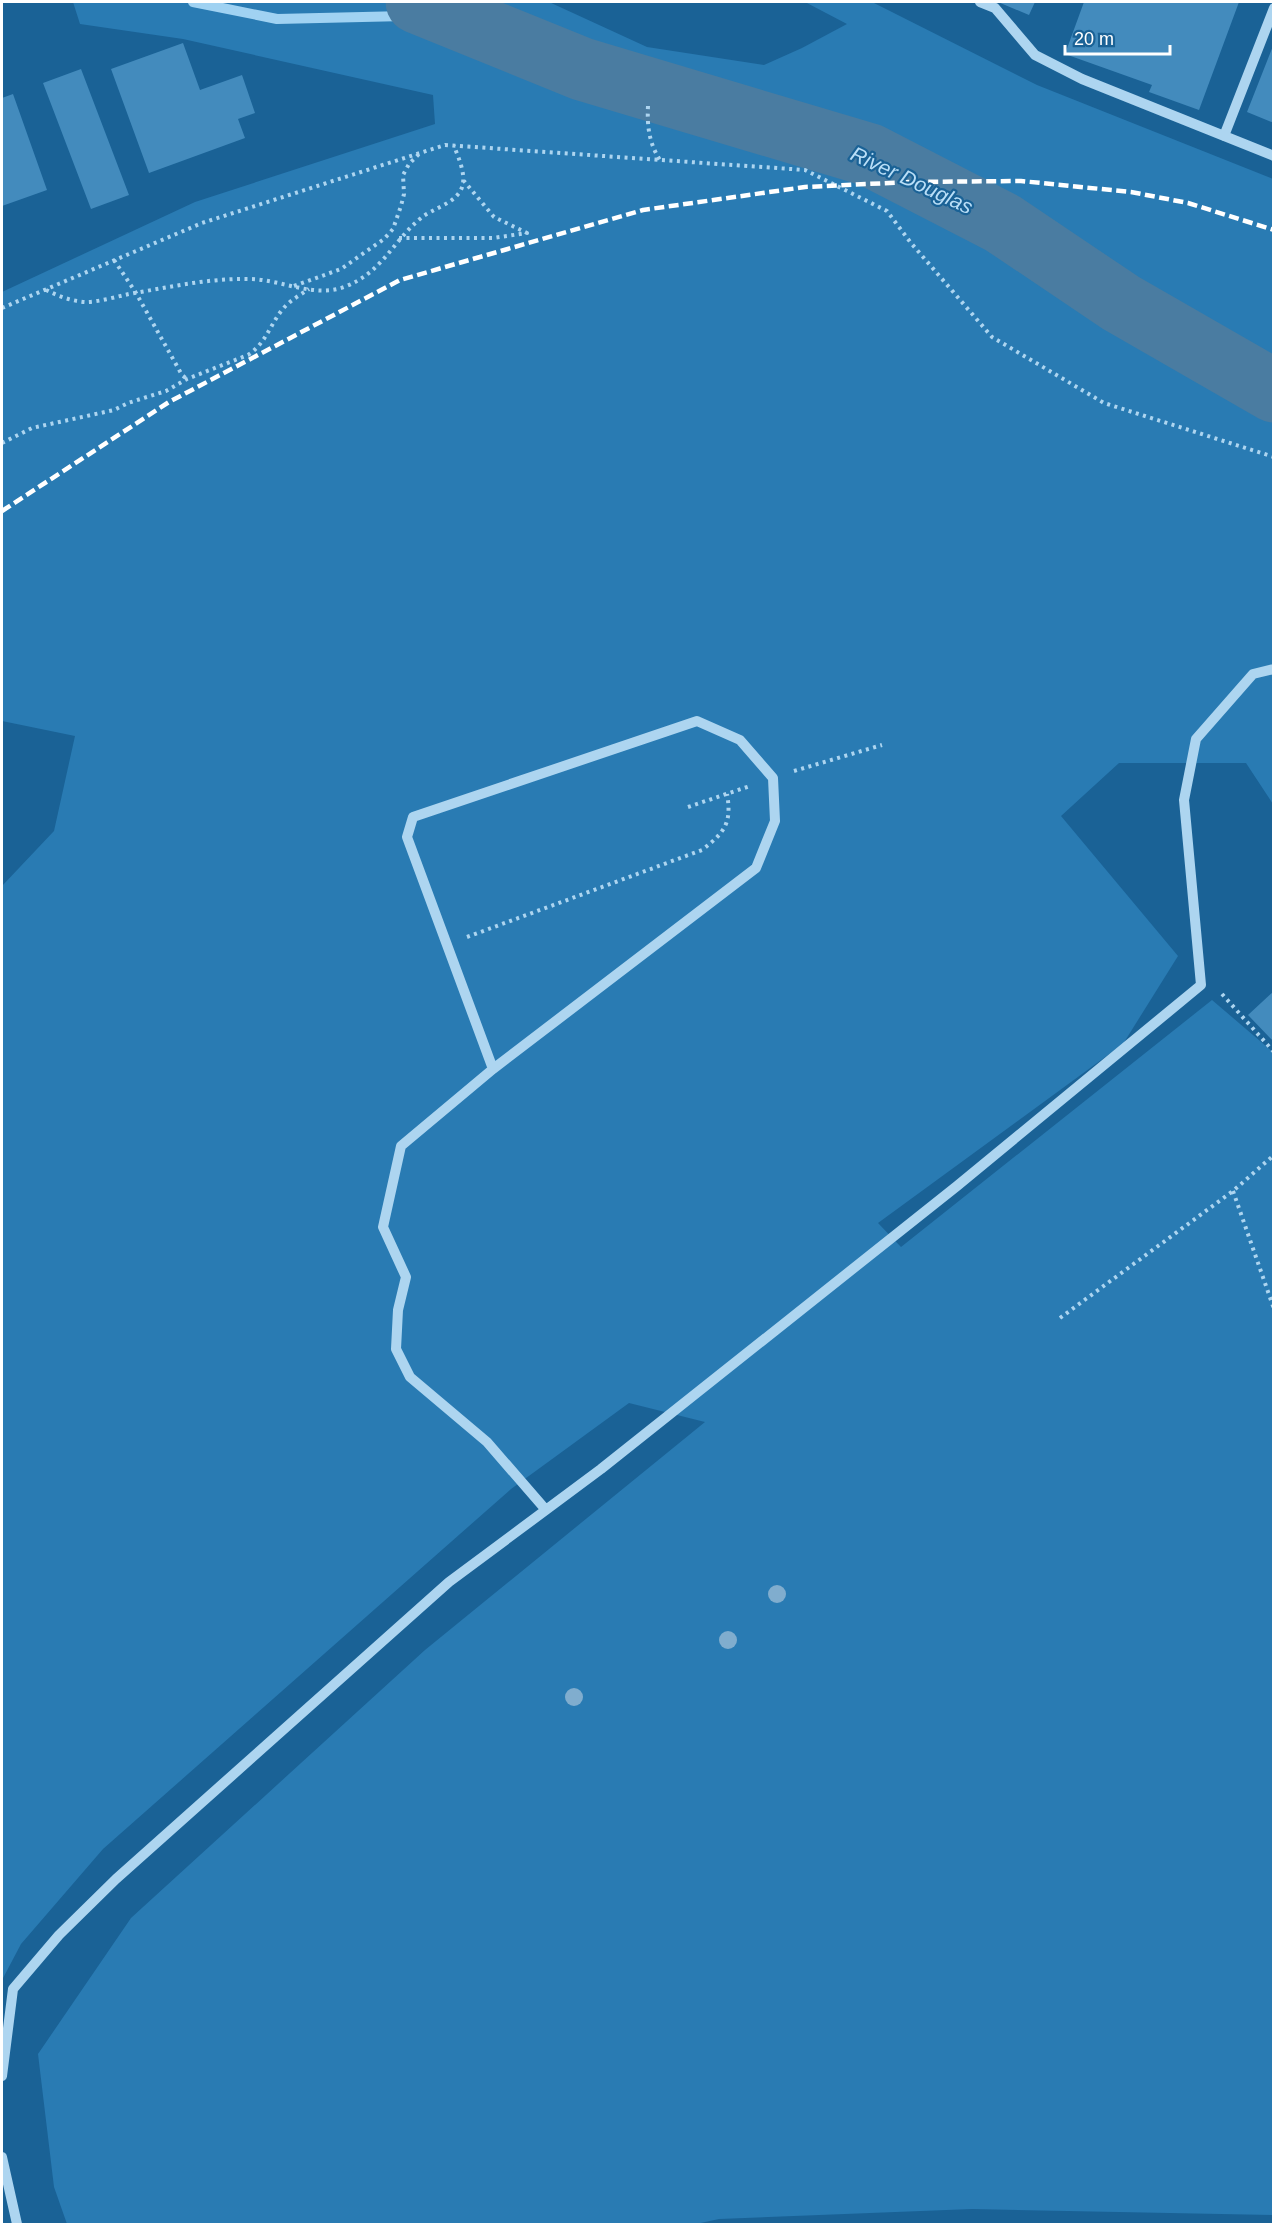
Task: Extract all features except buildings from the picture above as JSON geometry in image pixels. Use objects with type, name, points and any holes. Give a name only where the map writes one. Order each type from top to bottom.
[{"type":"lane","points":[[980,2],[994,8],[1035,55],[1082,79],[1274,156]]},
{"type":"lane","points":[[1224,136],[1274,8]]},
{"type":"lane","points":[[2,2076],[13,1989],[59,1935],[116,1879],[449,1582],[601,1469],[957,1186],[1201,985],[1184,800],[1196,739],[1253,674],[1274,669]]},
{"type":"lane","points":[[493,1069],[407,837],[413,817],[697,721],[740,740],[773,778],[775,821],[756,868],[493,1069],[401,1146],[383,1227],[406,1277],[398,1310],[396,1350],[410,1377],[488,1442],[546,1510]]},
{"type":"lane","points":[[2,2157],[17,2224]]},
{"type":"path","points":[[648,106],[652,148],[660,160]]},
{"type":"path","points":[[2,308],[202,223],[445,145],[805,170],[887,211],[911,243],[992,338],[1104,403],[1274,457]]},
{"type":"path","points":[[399,238],[493,238],[527,233],[494,217],[464,181],[454,146]]},
{"type":"path","points":[[294,286],[341,269],[384,239],[393,230],[404,194],[403,175],[409,164],[420,153]]},
{"type":"path","points":[[45,290],[63,298],[86,302],[217,279],[254,279],[320,291],[344,287],[366,276],[388,256],[399,238],[422,218],[459,193],[464,181]]},
{"type":"path","points":[[114,260],[187,380]]},
{"type":"path","points":[[2,443],[32,428],[114,410],[128,402],[166,391],[248,355],[266,337],[283,309],[309,289]]},
{"type":"path","points":[[447,945],[702,850],[718,837],[729,821],[727,794]]},
{"type":"path","points":[[1199,968],[1274,1052]]},
{"type":"path","points":[[1060,1318],[1233,1191],[1274,1155]]},
{"type":"path","points":[[1233,1191],[1274,1309]]},
{"type":"shaded area","points":[[73,2],[549,2],[647,47],[764,65],[847,24],[805,2],[872,2],[1037,85],[1273,179],[1273,804],[1246,763],[1119,763],[1061,816],[1178,956],[1123,1044],[878,1223],[901,1247],[1212,1000],[1273,1052],[1273,2215],[972,2209],[719,2219],[696,2224],[67,2224],[54,2187],[38,2054],[131,1918],[425,1650],[705,1422],[629,1403],[511,1489],[103,1849],[21,1944],[2,1980],[2,886],[54,831],[75,736],[2,721],[2,292],[195,202],[435,124],[433,95],[183,39],[80,24]]},
{"type":"waterway","points":[[193,2],[277,19],[448,15]]},
{"type":"waterway","name":"River Douglas","points":[[417,2],[582,69],[870,155],[1002,223],[1121,303],[1274,391]]},
{"type":"railway","points":[[2,511],[169,402],[400,280],[643,210],[805,187],[909,182],[1021,181],[1131,192],[1188,203],[1274,230]]}]
